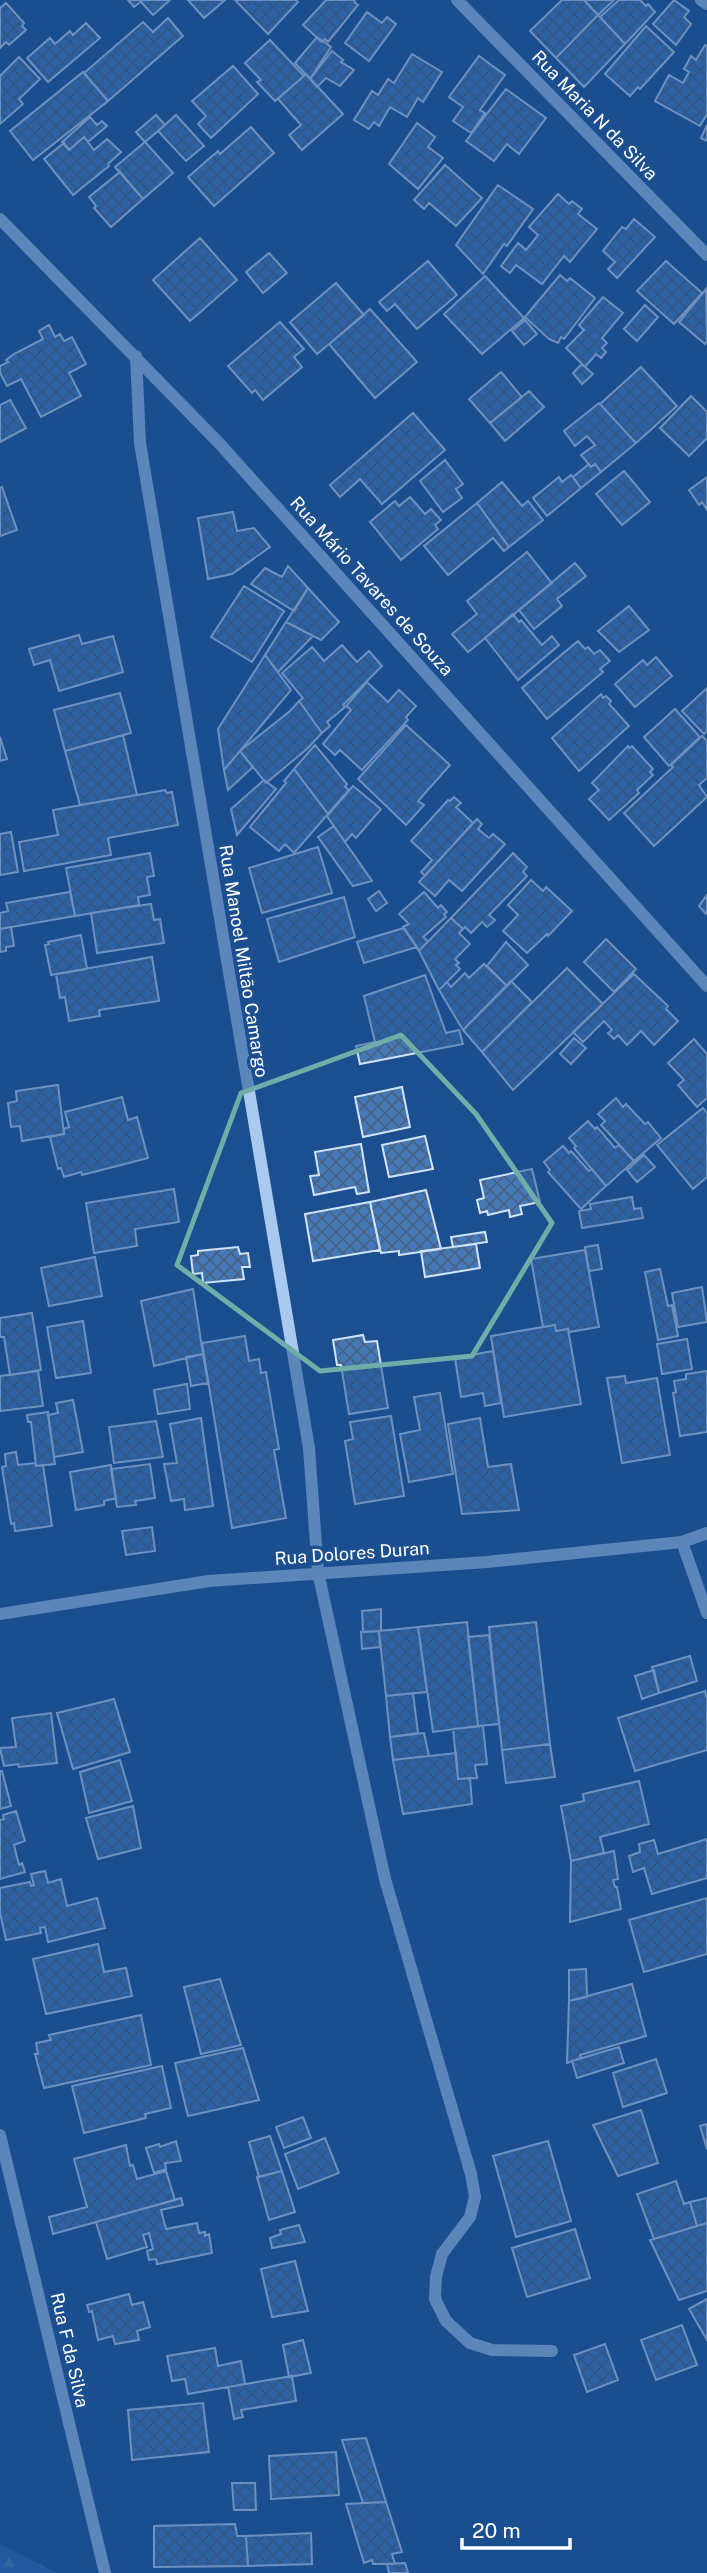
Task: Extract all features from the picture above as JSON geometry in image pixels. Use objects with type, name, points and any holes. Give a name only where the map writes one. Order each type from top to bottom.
[{"type":"street","name":"Rua Maria N da Silva","points":[[458,0],[707,255]]},
{"type":"street","points":[[701,0],[707,4]]},
{"type":"street","name":"Rua Mário Tavares de Souza","points":[[0,219],[219,443],[707,986]]},
{"type":"street","name":"Rua Manoel Miltão Camargo","points":[[136,356],[140,443],[309,1448],[318,1572],[385,1880],[471,2174],[475,2197],[470,2217],[442,2254],[436,2277],[435,2299],[446,2321],[470,2343],[492,2350],[552,2351]]},
{"type":"street","name":"Rua Dolores Duran","points":[[0,1614],[209,1581],[487,1562],[682,1542],[707,1532]]},
{"type":"street","points":[[682,1542],[707,1613]]},
{"type":"street","name":"Rua F da Silva","points":[[0,2135],[105,2573]]},
{"type":"highlighted area","points":[[401,1035],[476,1114],[552,1223],[472,1356],[320,1371],[177,1265],[241,1093]]},
{"type":"green space","points":[[0,2544],[57,2573],[0,2573]]},
{"type":"building","points":[[128,0],[143,0],[134,7]]},
{"type":"building","points":[[170,0],[153,15],[141,2]]},
{"type":"building","points":[[188,0],[225,0],[204,18]]},
{"type":"building","points":[[235,0],[296,0],[298,2],[268,34]]},
{"type":"building","points":[[326,0],[355,0],[358,5],[328,42],[325,39],[322,42],[303,25]]},
{"type":"building","points":[[562,0],[584,0],[598,15],[556,58],[530,31]]},
{"type":"building","points":[[584,0],[614,0],[598,15]]},
{"type":"building","points":[[619,0],[640,0],[655,12],[625,44],[600,17]]},
{"type":"building","points":[[674,0],[689,11],[684,17],[691,24],[676,45],[653,24]]},
{"type":"building","points":[[6,3],[24,23],[22,26],[26,30],[9,45],[6,42],[0,48],[0,8]]},
{"type":"building","points":[[367,12],[382,23],[387,17],[396,24],[369,61],[345,43]]},
{"type":"building","points":[[598,15],[625,44],[584,87],[556,58]]},
{"type":"building","points":[[168,18],[183,36],[108,101],[84,73],[143,22],[153,32]]},
{"type":"building","points":[[86,23],[100,38],[48,82],[27,58],[50,38],[55,44],[70,31],[73,35]]},
{"type":"building","points":[[646,26],[674,52],[640,89],[638,87],[630,96],[605,74]]},
{"type":"building","points":[[317,37],[331,47],[310,79],[295,63]]},
{"type":"building","points":[[270,40],[304,76],[275,101],[257,82],[261,80],[245,63]]},
{"type":"building","points":[[705,45],[707,114],[700,126],[655,101],[669,75],[683,83],[689,72],[684,69],[691,56],[696,60]]},
{"type":"building","points":[[332,51],[343,60],[341,62],[354,70],[340,86],[326,78],[317,87],[310,79]]},
{"type":"building","points":[[412,54],[442,72],[423,102],[418,98],[407,117],[390,107],[379,126],[374,122],[369,129],[354,120],[372,91],[378,95],[388,79],[394,83]]},
{"type":"building","points":[[479,56],[505,75],[480,110],[485,113],[471,133],[453,121],[463,107],[449,97]]},
{"type":"building","points":[[19,57],[40,79],[19,99],[23,104],[0,124],[0,76]]},
{"type":"building","points":[[233,66],[258,94],[211,138],[198,124],[206,116],[192,101]]},
{"type":"building","points":[[83,72],[108,101],[33,160],[10,131]]},
{"type":"building","points":[[306,74],[343,114],[302,150],[289,135],[301,125],[278,99]]},
{"type":"building","points":[[506,89],[546,118],[519,154],[507,144],[494,161],[466,141]]},
{"type":"building","points":[[156,115],[165,125],[145,142],[136,132]]},
{"type":"building","points":[[176,115],[204,146],[186,161],[158,131]]},
{"type":"building","points":[[90,117],[97,125],[102,121],[107,126],[88,142],[84,137],[69,150],[62,142]]},
{"type":"building","points":[[417,123],[435,137],[428,147],[443,158],[418,189],[389,164]]},
{"type":"building","points":[[707,125],[707,141],[701,138]]},
{"type":"building","points":[[251,127],[274,153],[214,206],[188,177]]},
{"type":"building","points":[[84,137],[94,150],[107,139],[121,152],[109,166],[73,195],[44,159],[64,143],[69,150]]},
{"type":"building","points":[[145,142],[173,173],[143,199],[115,167]]},
{"type":"building","points":[[445,165],[482,198],[456,226],[429,203],[424,209],[414,200]]},
{"type":"building","points":[[120,172],[143,199],[111,227],[94,208],[96,206],[89,197]]},
{"type":"building","points":[[498,185],[533,209],[483,274],[456,245]]},
{"type":"building","points":[[558,194],[569,204],[572,201],[582,209],[578,214],[597,229],[570,262],[564,256],[542,284],[516,265],[510,273],[501,266],[518,243],[526,250],[538,235],[529,227]]},
{"type":"building","points":[[634,219],[655,237],[617,278],[608,269],[615,262],[603,251],[622,227],[626,229]]},
{"type":"building","points":[[200,238],[237,280],[190,321],[153,280]]},
{"type":"building","points":[[269,253],[287,273],[263,293],[246,272]]},
{"type":"building","points":[[428,261],[457,295],[417,329],[395,304],[387,311],[379,302]]},
{"type":"building","points":[[666,261],[702,293],[674,324],[637,291]]},
{"type":"building","points":[[560,275],[567,281],[570,278],[595,298],[558,343],[549,339],[525,317]]},
{"type":"building","points":[[485,276],[524,318],[482,354],[444,314]]},
{"type":"building","points":[[336,283],[364,315],[317,354],[290,322]]},
{"type":"building","points":[[706,289],[707,341],[705,344],[679,322]]},
{"type":"building","points":[[603,297],[623,313],[602,338],[607,343],[602,348],[606,352],[601,358],[596,354],[585,367],[566,348],[584,330],[579,325]]},
{"type":"building","points":[[645,305],[658,317],[637,341],[624,329]]},
{"type":"building","points":[[370,309],[417,362],[375,398],[329,344]]},
{"type":"building","points":[[525,320],[537,334],[524,345],[512,331]]},
{"type":"building","points":[[280,322],[304,349],[294,357],[302,367],[263,400],[255,390],[252,393],[228,366]]},
{"type":"building","points":[[49,325],[55,337],[60,334],[64,341],[72,337],[86,364],[69,373],[81,396],[41,417],[21,379],[7,386],[0,373],[0,366],[8,362],[6,360],[14,354],[43,339],[39,331]]},
{"type":"building","points":[[582,364],[593,374],[582,384],[573,373]]},
{"type":"building","points":[[641,367],[677,406],[636,443],[600,404]]},
{"type":"building","points":[[501,372],[522,397],[490,423],[469,399]]},
{"type":"building","points":[[529,391],[544,407],[505,441],[490,423]]},
{"type":"building","points":[[691,396],[707,412],[707,438],[689,456],[660,428]]},
{"type":"building","points":[[10,400],[26,428],[0,442],[0,405]]},
{"type":"building","points":[[599,403],[636,443],[601,472],[595,464],[591,467],[581,455],[595,445],[587,436],[575,446],[564,431]]},
{"type":"building","points":[[413,413],[445,450],[382,504],[360,479],[340,497],[330,485]]},
{"type":"building","points":[[445,460],[463,484],[456,489],[462,498],[443,512],[420,481]]},
{"type":"building","points":[[589,464],[591,467],[595,464],[601,472],[581,488],[573,477]]},
{"type":"building","points":[[624,471],[650,502],[622,525],[596,494]]},
{"type":"building","points":[[571,475],[581,488],[547,516],[533,498],[559,477],[562,482]]},
{"type":"building","points":[[707,477],[707,510],[702,502],[699,505],[689,490]]},
{"type":"building","points":[[502,482],[522,506],[528,501],[543,520],[509,547],[477,503]]},
{"type":"building","points":[[2,487],[17,530],[0,536],[0,488]]},
{"type":"building","points":[[410,497],[425,514],[431,509],[441,520],[435,525],[438,529],[401,560],[370,522],[395,501],[399,506]]},
{"type":"building","points":[[477,503],[509,547],[504,551],[493,538],[448,575],[424,546]]},
{"type":"building","points":[[233,512],[237,531],[254,528],[270,547],[232,574],[208,579],[198,518]]},
{"type":"building","points":[[527,552],[552,583],[468,652],[452,634],[477,614],[467,601]]},
{"type":"building","points":[[575,563],[586,576],[557,599],[562,606],[534,629],[519,610]]},
{"type":"building","points":[[288,566],[308,588],[294,611],[251,584],[265,568],[282,577]]},
{"type":"building","points":[[244,586],[284,611],[252,662],[211,637]]},
{"type":"building","points":[[308,588],[339,622],[321,640],[286,622]]},
{"type":"building","points":[[629,606],[649,630],[619,652],[598,631]]},
{"type":"building","points":[[513,614],[542,645],[552,636],[559,645],[518,680],[485,638]]},
{"type":"building","points":[[286,622],[313,636],[278,672],[265,655]]},
{"type":"building","points":[[79,635],[82,644],[113,636],[123,672],[59,691],[50,660],[34,665],[29,649]]},
{"type":"building","points":[[578,641],[594,654],[600,650],[610,661],[600,669],[603,672],[547,719],[522,688]]},
{"type":"building","points":[[342,645],[357,662],[369,651],[382,666],[343,705],[345,707],[327,722],[330,726],[322,733],[299,701],[303,698],[282,673],[312,647],[324,661]]},
{"type":"building","points":[[265,655],[291,690],[224,770],[218,729]]},
{"type":"building","points":[[656,657],[672,676],[635,707],[615,684],[643,660],[647,665]]},
{"type":"building","points":[[367,682],[388,702],[399,690],[416,706],[406,717],[408,720],[362,770],[340,750],[335,755],[323,744],[351,710],[346,706]]},
{"type":"building","points":[[707,688],[707,731],[704,734],[682,711]]},
{"type":"building","points":[[120,693],[131,733],[65,751],[54,710]]},
{"type":"building","points":[[601,694],[603,698],[606,696],[611,701],[609,704],[629,726],[579,771],[552,738]]},
{"type":"building","points":[[299,701],[322,733],[266,783],[240,751]]},
{"type":"building","points":[[675,709],[700,737],[669,766],[644,737]]},
{"type":"building","points":[[406,725],[450,765],[418,801],[424,805],[406,825],[358,779]]},
{"type":"building","points":[[123,735],[137,795],[80,805],[65,751]]},
{"type":"building","points":[[702,736],[707,741],[707,778],[699,785],[707,797],[654,846],[624,813]]},
{"type":"building","points":[[0,737],[7,759],[0,761]]},
{"type":"building","points":[[315,745],[349,790],[328,814],[294,769]]},
{"type":"building","points":[[628,746],[632,746],[653,769],[650,772],[653,775],[637,790],[639,793],[609,820],[589,799],[599,790],[592,783]]},
{"type":"building","points":[[240,751],[253,767],[228,790],[224,770]]},
{"type":"building","points":[[294,769],[328,814],[294,853],[285,844],[279,851],[250,827]]},
{"type":"building","points":[[264,780],[276,789],[237,835],[231,809]]},
{"type":"building","points":[[353,786],[381,809],[356,838],[352,834],[345,842],[327,816]]},
{"type":"building","points":[[165,790],[167,793],[172,792],[178,825],[108,838],[111,855],[24,871],[19,842],[58,835],[53,810]]},
{"type":"building","points":[[454,797],[461,803],[456,807],[473,823],[425,876],[421,872],[432,860],[411,841],[448,800]]},
{"type":"building","points":[[477,819],[482,824],[478,829],[489,838],[493,834],[505,844],[462,891],[449,880],[435,896],[419,882]]},
{"type":"building","points":[[334,826],[372,881],[353,886],[318,837]]},
{"type":"building","points":[[11,832],[18,872],[0,875],[0,834]]},
{"type":"building","points":[[318,847],[332,893],[262,913],[249,868]]},
{"type":"building","points":[[150,853],[154,876],[147,877],[150,895],[138,897],[139,905],[75,916],[66,868]]},
{"type":"building","points":[[513,853],[527,867],[523,872],[527,876],[489,915],[495,920],[487,927],[482,922],[471,933],[465,927],[463,929],[451,918]]},
{"type":"building","points":[[531,880],[543,891],[546,887],[572,911],[527,953],[503,931],[518,915],[508,905]]},
{"type":"building","points":[[379,891],[387,903],[376,911],[368,899]]},
{"type":"building","points":[[70,892],[75,916],[0,929],[0,913],[8,911],[6,903]]},
{"type":"building","points":[[424,892],[438,908],[441,905],[447,912],[444,914],[446,917],[423,937],[428,941],[419,951],[403,927],[409,924],[399,914]]},
{"type":"building","points":[[707,895],[707,913],[706,914],[699,906]]},
{"type":"building","points":[[344,897],[355,937],[279,962],[267,919]]},
{"type":"building","points":[[151,904],[154,920],[160,919],[164,943],[97,953],[91,913]]},
{"type":"building","points":[[451,918],[463,929],[459,933],[470,944],[455,959],[460,969],[439,990],[419,951]]},
{"type":"building","points":[[11,927],[14,946],[6,947],[6,951],[0,952],[0,929]]},
{"type":"building","points":[[404,928],[417,947],[364,963],[357,942]]},
{"type":"building","points":[[81,935],[87,969],[51,975],[45,945]]},
{"type":"building","points":[[606,939],[636,969],[614,992],[584,962]]},
{"type":"building","points":[[506,942],[528,965],[507,986],[487,966]]},
{"type":"building","points":[[152,957],[159,1001],[99,1010],[100,1016],[69,1021],[65,997],[60,998],[56,974]]},
{"type":"building","points":[[484,964],[507,986],[463,1030],[439,990],[447,982],[451,987],[465,973],[469,978]]},
{"type":"building","points":[[567,968],[603,1004],[513,1090],[482,1052]]},
{"type":"building","points":[[634,974],[668,1006],[666,1009],[678,1021],[654,1045],[641,1031],[627,1045],[618,1035],[614,1039],[608,1033],[612,1030],[604,1021],[583,1042],[573,1032]]},
{"type":"building","points":[[425,975],[446,1033],[459,1030],[463,1044],[360,1064],[356,1046],[375,1042],[364,996]]},
{"type":"building","points":[[511,981],[532,1002],[482,1052],[463,1030]]},
{"type":"building","points":[[574,1038],[586,1048],[571,1064],[560,1054]]},
{"type":"building","points":[[694,1039],[707,1054],[707,1098],[697,1107],[678,1085],[684,1080],[668,1063]]},
{"type":"building","points":[[58,1085],[64,1134],[22,1141],[20,1126],[11,1127],[8,1103],[17,1101],[16,1091]]},
{"type":"building","points":[[402,1087],[410,1127],[363,1137],[355,1097]]},
{"type":"building","points":[[122,1097],[128,1120],[137,1117],[148,1158],[64,1177],[61,1168],[58,1169],[50,1137],[64,1134],[64,1129],[69,1127],[65,1112]]},
{"type":"building","points":[[616,1098],[623,1107],[626,1104],[645,1124],[648,1122],[661,1138],[634,1161],[601,1125],[605,1121],[598,1114]]},
{"type":"building","points":[[703,1108],[707,1113],[707,1177],[693,1189],[657,1145]]},
{"type":"building","points":[[588,1121],[595,1129],[597,1127],[615,1148],[619,1145],[634,1161],[606,1186],[574,1148],[576,1146],[569,1138]]},
{"type":"building","points":[[425,1136],[433,1169],[389,1177],[382,1145]]},
{"type":"building","points":[[361,1144],[369,1192],[357,1194],[355,1187],[314,1195],[310,1176],[319,1175],[315,1152]]},
{"type":"building","points":[[563,1146],[589,1171],[592,1169],[606,1186],[581,1209],[548,1172],[550,1170],[544,1162]]},
{"type":"building","points":[[644,1155],[655,1167],[637,1182],[627,1170]]},
{"type":"building","points":[[532,1169],[540,1202],[520,1206],[522,1214],[510,1217],[509,1210],[488,1215],[487,1211],[480,1213],[477,1200],[484,1198],[480,1180]]},
{"type":"building","points":[[174,1189],[179,1222],[135,1229],[137,1246],[94,1253],[86,1203]]},
{"type":"building","points":[[426,1190],[441,1249],[399,1255],[399,1251],[381,1253],[370,1202]]},
{"type":"building","points":[[632,1197],[634,1209],[641,1208],[643,1218],[582,1228],[579,1211],[591,1209],[590,1204]]},
{"type":"building","points":[[370,1202],[380,1250],[313,1261],[305,1214]]},
{"type":"building","points":[[485,1232],[487,1242],[453,1247],[451,1237]]},
{"type":"building","points":[[476,1244],[480,1268],[425,1277],[421,1251]]},
{"type":"building","points":[[598,1245],[602,1269],[589,1271],[585,1247]]},
{"type":"building","points":[[238,1247],[240,1254],[248,1253],[250,1267],[242,1267],[244,1279],[203,1283],[202,1273],[193,1274],[191,1256],[198,1255],[198,1251]]},
{"type":"building","points":[[585,1250],[599,1327],[569,1332],[568,1329],[556,1331],[555,1325],[543,1327],[531,1259]]},
{"type":"building","points":[[95,1257],[102,1296],[49,1306],[41,1268]]},
{"type":"building","points":[[660,1269],[668,1306],[672,1305],[678,1336],[658,1340],[645,1272]]},
{"type":"building","points":[[702,1287],[707,1322],[678,1327],[672,1293]]},
{"type":"building","points":[[193,1289],[203,1354],[154,1366],[141,1301]]},
{"type":"building","points":[[32,1313],[41,1370],[10,1375],[4,1337],[0,1337],[0,1318]]},
{"type":"building","points":[[83,1321],[91,1373],[56,1378],[47,1327]]},
{"type":"building","points":[[555,1325],[556,1331],[568,1329],[581,1404],[504,1417],[491,1336]]},
{"type":"building","points":[[363,1335],[365,1342],[377,1341],[388,1408],[349,1414],[341,1365],[337,1365],[333,1340]]},
{"type":"building","points":[[245,1336],[249,1361],[259,1359],[261,1373],[266,1372],[279,1449],[274,1450],[286,1518],[232,1528],[202,1343]]},
{"type":"building","points":[[687,1339],[692,1369],[662,1374],[657,1344]]},
{"type":"building","points":[[493,1351],[501,1403],[485,1406],[483,1393],[461,1397],[455,1358]]},
{"type":"building","points":[[203,1354],[208,1383],[191,1386],[186,1357]]},
{"type":"building","points":[[38,1371],[43,1406],[0,1411],[0,1376]]},
{"type":"building","points":[[707,1371],[707,1432],[680,1436],[673,1393],[676,1392],[674,1381],[686,1379],[686,1374]]},
{"type":"building","points":[[625,1376],[626,1383],[657,1378],[670,1455],[622,1463],[607,1378]]},
{"type":"building","points":[[187,1384],[190,1409],[158,1414],[154,1390]]},
{"type":"building","points":[[440,1393],[453,1474],[409,1482],[400,1434],[420,1430],[414,1397]]},
{"type":"building","points":[[73,1400],[83,1452],[54,1457],[48,1415],[58,1413],[56,1403]]},
{"type":"building","points":[[48,1412],[55,1464],[36,1466],[31,1422],[28,1422],[27,1415]]},
{"type":"building","points":[[391,1416],[404,1496],[355,1504],[345,1441],[353,1439],[350,1422]]},
{"type":"building","points":[[201,1418],[213,1506],[185,1510],[184,1499],[171,1501],[164,1464],[177,1463],[170,1424]]},
{"type":"building","points":[[480,1418],[488,1467],[511,1464],[519,1510],[462,1514],[448,1424]]},
{"type":"building","points":[[156,1421],[163,1457],[114,1463],[109,1427]]},
{"type":"building","points":[[16,1452],[18,1465],[43,1465],[52,1526],[15,1531],[14,1523],[11,1524],[2,1467],[6,1466],[5,1454]]},
{"type":"building","points":[[150,1464],[155,1498],[135,1501],[136,1505],[117,1507],[111,1469]]},
{"type":"building","points":[[111,1465],[116,1498],[104,1501],[104,1505],[76,1510],[70,1472]]},
{"type":"building","points":[[152,1527],[155,1551],[126,1555],[122,1531]]},
{"type":"building","points":[[381,1609],[381,1631],[363,1632],[362,1611]]},
{"type":"building","points":[[467,1622],[478,1726],[433,1732],[418,1627]]},
{"type":"building","points":[[536,1622],[550,1744],[502,1750],[489,1627]]},
{"type":"building","points":[[418,1627],[427,1692],[386,1696],[379,1631]]},
{"type":"building","points":[[379,1631],[380,1647],[362,1649],[361,1632]]},
{"type":"building","points":[[489,1635],[499,1724],[478,1726],[468,1637]]},
{"type":"building","points":[[690,1656],[697,1681],[659,1693],[652,1667]]},
{"type":"building","points":[[654,1670],[659,1693],[642,1699],[635,1676]]},
{"type":"building","points":[[705,1691],[707,1750],[635,1771],[618,1718]]},
{"type":"building","points":[[413,1693],[418,1733],[390,1737],[386,1696]]},
{"type":"building","points":[[114,1699],[130,1752],[73,1769],[57,1713]]},
{"type":"building","points":[[51,1713],[57,1763],[4,1766],[0,1748],[16,1747],[12,1718]]},
{"type":"building","points":[[483,1726],[487,1764],[475,1765],[477,1778],[458,1779],[453,1729]]},
{"type":"building","points":[[424,1733],[429,1756],[393,1760],[390,1737]]},
{"type":"building","points":[[550,1744],[555,1777],[506,1783],[502,1750]]},
{"type":"building","points":[[456,1753],[458,1779],[470,1778],[472,1804],[403,1814],[393,1760]]},
{"type":"building","points":[[120,1760],[132,1801],[89,1813],[80,1772]]},
{"type":"building","points":[[0,1771],[11,1806],[0,1809]]},
{"type":"building","points":[[639,1781],[649,1824],[600,1837],[604,1853],[571,1861],[561,1806],[584,1801],[583,1794]]},
{"type":"building","points":[[133,1806],[141,1848],[98,1859],[86,1818]]},
{"type":"building","points":[[16,1811],[25,1841],[14,1845],[19,1865],[22,1863],[25,1872],[0,1879],[0,1820],[4,1819],[3,1815]]},
{"type":"building","points":[[707,1839],[707,1878],[652,1894],[644,1868],[633,1872],[629,1856],[640,1852],[639,1844],[654,1840],[658,1854]]},
{"type":"building","points":[[614,1851],[618,1879],[613,1880],[621,1909],[570,1922],[571,1861]]},
{"type":"building","points":[[45,1871],[48,1883],[61,1879],[67,1906],[97,1898],[105,1928],[48,1942],[45,1927],[40,1928],[41,1933],[6,1940],[0,1913],[0,1888],[30,1882],[31,1886],[34,1885],[31,1874]]},
{"type":"building","points":[[707,1898],[707,1954],[644,1972],[629,1920]]},
{"type":"building","points":[[98,1944],[104,1972],[126,1968],[132,1996],[46,2014],[33,1959]]},
{"type":"building","points":[[586,1969],[587,1997],[569,2001],[569,1970]]},
{"type":"building","points":[[220,1979],[241,2045],[201,2054],[184,1987]]},
{"type":"building","points":[[632,1984],[646,2036],[580,2055],[581,2058],[567,2063],[569,2001]]},
{"type":"building","points":[[141,2015],[151,2065],[44,2088],[35,2054],[38,2054],[36,2043],[51,2040],[49,2035]]},
{"type":"building","points":[[619,2047],[624,2063],[577,2078],[572,2061]]},
{"type":"building","points":[[243,2048],[259,2100],[188,2116],[175,2063]]},
{"type":"building","points":[[656,2059],[667,2093],[623,2107],[613,2073]]},
{"type":"building","points":[[162,2066],[171,2108],[145,2114],[146,2118],[84,2133],[72,2086]]},
{"type":"building","points":[[641,2110],[658,2163],[618,2176],[593,2125]]},
{"type":"building","points":[[303,2117],[311,2138],[284,2148],[276,2127]]},
{"type":"building","points":[[707,2124],[707,2149],[700,2126]]},
{"type":"building","points":[[270,2136],[282,2171],[259,2177],[249,2142]]},
{"type":"building","points":[[325,2138],[339,2173],[298,2189],[285,2154]]},
{"type":"building","points":[[176,2141],[181,2161],[165,2163],[166,2169],[154,2173],[146,2148],[159,2144],[160,2147]]},
{"type":"building","points":[[548,2141],[571,2221],[516,2237],[493,2156]]},
{"type":"building","points":[[126,2145],[130,2166],[133,2165],[137,2179],[166,2171],[175,2200],[53,2234],[49,2217],[87,2207],[74,2159]]},
{"type":"building","points":[[282,2171],[295,2212],[269,2220],[257,2177]]},
{"type":"building","points":[[676,2181],[684,2204],[690,2202],[697,2226],[654,2239],[637,2194]]},
{"type":"building","points":[[181,2198],[183,2205],[161,2210],[166,2229],[197,2223],[199,2233],[205,2232],[205,2236],[209,2234],[212,2253],[157,2264],[156,2259],[149,2260],[147,2251],[153,2249],[149,2233],[143,2235],[147,2247],[107,2259],[96,2222]]},
{"type":"building","points":[[707,2198],[707,2223],[697,2226],[690,2202]]},
{"type":"building","points":[[707,2223],[707,2291],[679,2300],[650,2240]]},
{"type":"building","points":[[299,2225],[305,2242],[272,2248],[270,2238],[281,2234],[280,2230]]},
{"type":"building","points":[[575,2229],[590,2278],[527,2297],[512,2248]]},
{"type":"building","points":[[295,2261],[308,2311],[272,2317],[261,2269]]},
{"type":"building","points":[[129,2294],[132,2305],[143,2302],[150,2327],[137,2331],[139,2340],[115,2344],[113,2336],[98,2340],[92,2311],[89,2312],[87,2305]]},
{"type":"building","points":[[707,2299],[707,2340],[689,2309]]},
{"type":"building","points":[[682,2325],[697,2365],[656,2380],[641,2340]]},
{"type":"building","points":[[303,2340],[311,2373],[289,2377],[283,2345]]},
{"type":"building","points":[[605,2344],[618,2380],[587,2392],[574,2355]]},
{"type":"building","points":[[215,2348],[218,2366],[241,2361],[245,2384],[188,2394],[185,2379],[172,2381],[167,2356]]},
{"type":"building","points":[[292,2376],[296,2401],[241,2410],[243,2417],[234,2419],[228,2387]]},
{"type":"building","points":[[203,2403],[209,2452],[132,2460],[128,2410]]},
{"type":"building","points":[[366,2438],[386,2502],[363,2503],[342,2440]]},
{"type":"building","points":[[336,2452],[339,2495],[271,2499],[269,2456]]},
{"type":"building","points":[[232,2483],[255,2483],[256,2510],[234,2510]]},
{"type":"building","points":[[386,2502],[402,2552],[392,2554],[395,2564],[373,2564],[372,2560],[364,2563],[346,2504]]},
{"type":"building","points":[[235,2524],[237,2536],[246,2536],[248,2566],[154,2567],[154,2526]]},
{"type":"building","points":[[311,2533],[312,2564],[248,2566],[246,2536]]},
{"type":"building","points":[[405,2563],[408,2573],[389,2573],[387,2564]]}]
